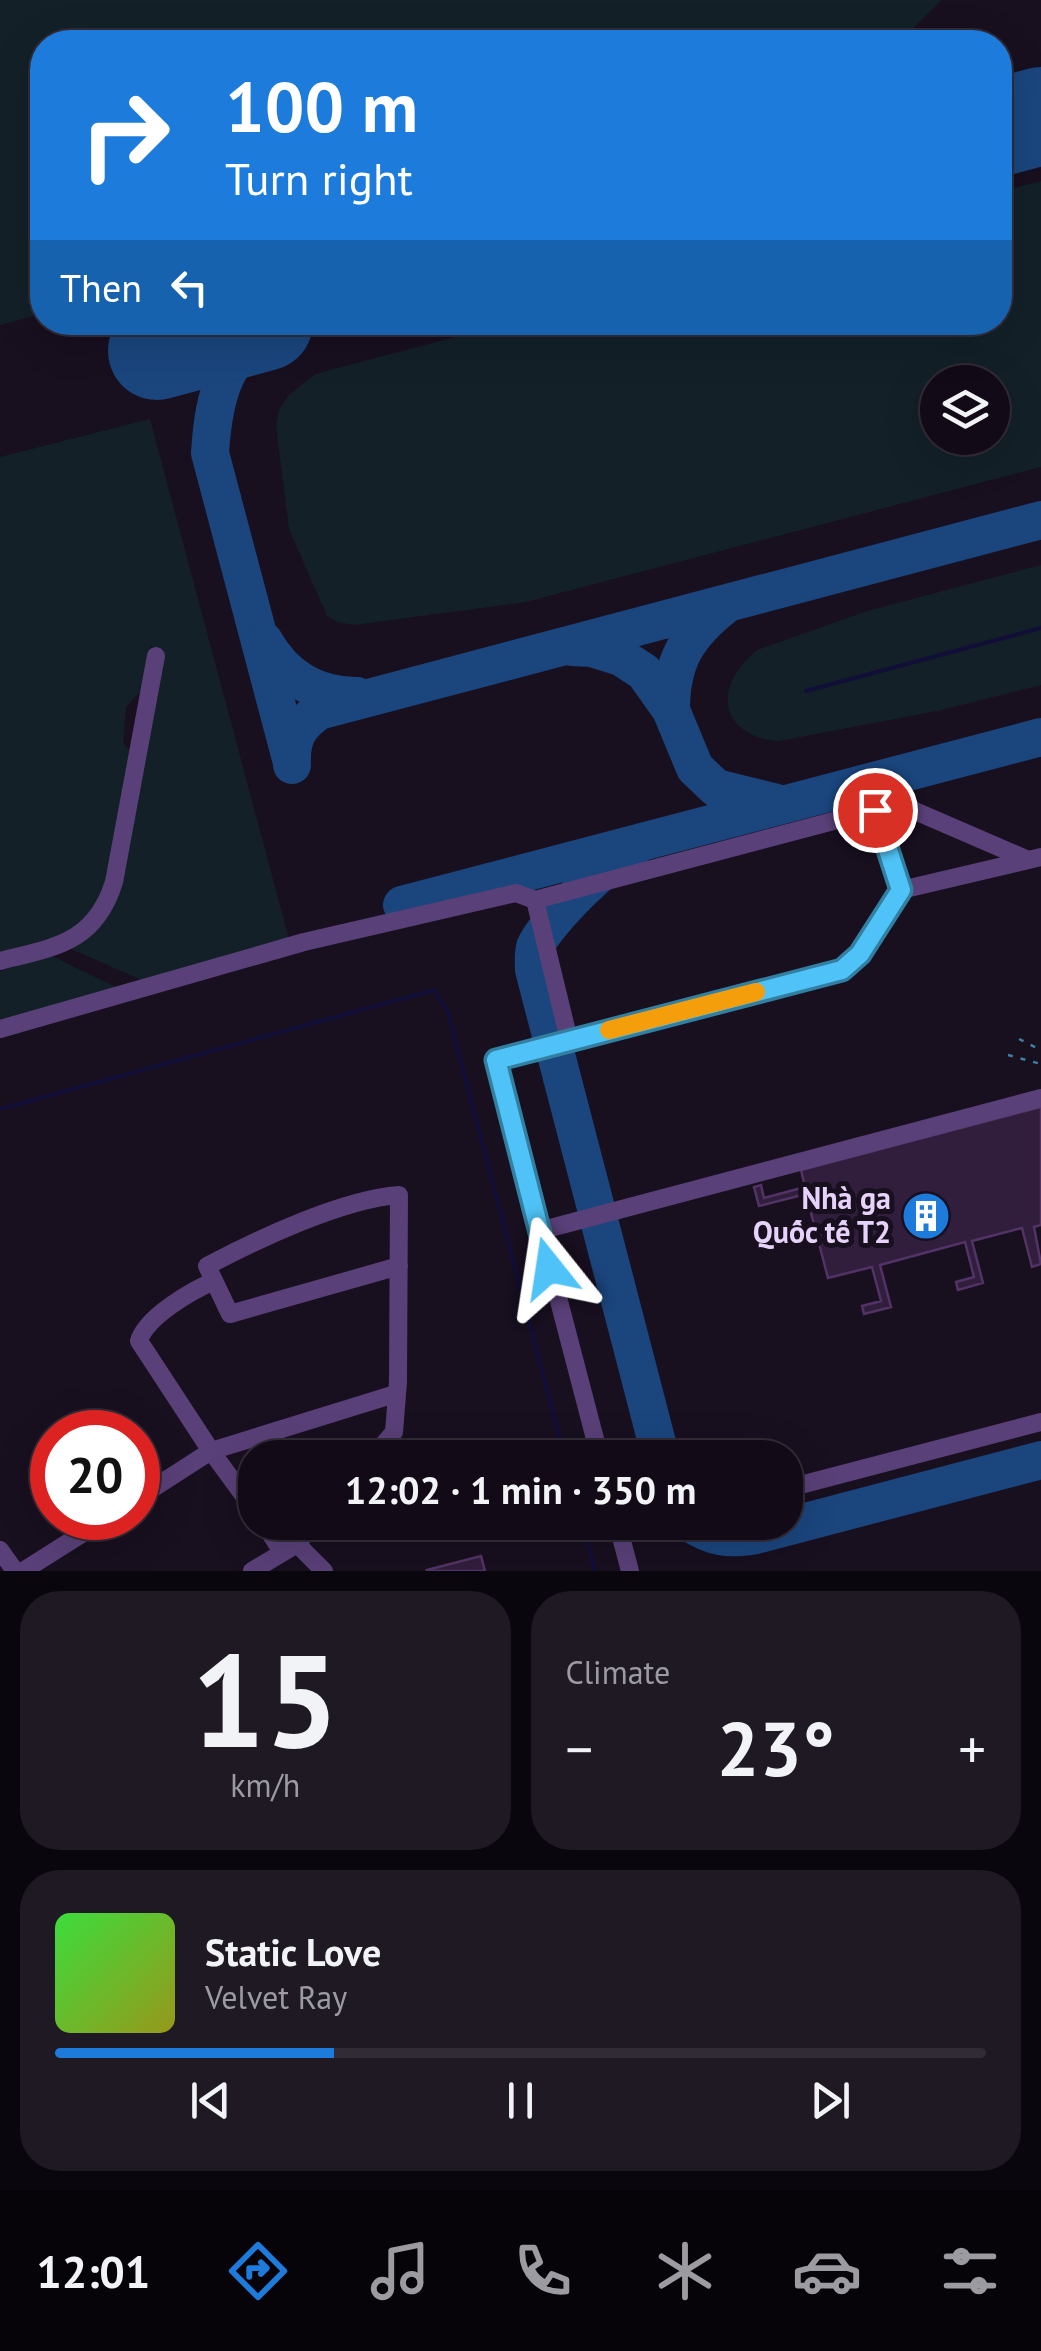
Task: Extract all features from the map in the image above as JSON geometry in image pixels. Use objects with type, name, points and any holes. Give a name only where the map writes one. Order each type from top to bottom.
[{"type":"street","points":[[0,962],[60,946],[92,926],[106,908],[156,656]]},
{"type":"street","points":[[0,1029],[304,942],[516,894],[535,900],[896,806],[1034,858]]},
{"type":"street","points":[[875,810],[901,890]]},
{"type":"street","points":[[595,1440],[496,1060],[842,970],[860,954],[901,890],[1034,858]]},
{"type":"street","points":[[535,900],[569,1040]]},
{"type":"street","points":[[539,1230],[1041,1098]]},
{"type":"street","points":[[387,1440],[394,1432],[398,1382],[400,1195],[360,1201],[207,1266],[230,1314],[399,1266]]},
{"type":"street","points":[[214,1281],[190,1291],[140,1334],[140,1341],[238,1488]]},
{"type":"street","points":[[160,1484],[211,1451],[395,1394]]},
{"type":"street","points":[[803,1484],[1041,1422]]},
{"type":"street","points":[[23,1571],[72,1540]]},
{"type":"street","points":[[281,1540],[324,1571]]},
{"type":"street","points":[[252,1571],[297,1540]]},
{"type":"street","points":[[622,1540],[630,1571]]},
{"type":"street","points":[[0,1550],[16,1571]]},
{"type":"path","points":[[1019,1038],[1041,1050]]},
{"type":"path","points":[[1008,1055],[1041,1064]]},
{"type":"shaded area","points":[[0,0],[942,0],[911,30],[30,30],[30,317],[0,325]]},
{"type":"shaded area","points":[[1041,181],[1041,467],[526,602],[354,625],[327,616],[289,529],[276,426],[279,410],[288,396],[315,374],[463,335],[1012,335],[1012,189]]},
{"type":"shaded area","points":[[150,419],[289,939],[144,981],[71,949],[101,925],[115,900],[163,650],[151,646],[141,691],[126,707],[123,743],[131,752],[108,880],[99,905],[84,925],[61,939],[0,954],[0,457]]},
{"type":"shaded area","points":[[1041,565],[1041,685],[937,711],[779,741],[743,730],[733,719],[728,693],[733,678],[757,650],[867,611]]},
{"type":"shaded area","points":[[52,956],[120,989],[0,1022],[0,971]]},
{"type":"building","name":"Nhà ga Quốc tế T2","points":[[1041,1107],[1041,1225],[1034,1227],[1041,1264],[1032,1267],[1022,1228],[972,1241],[983,1283],[958,1290],[956,1282],[974,1277],[965,1242],[880,1265],[891,1307],[864,1314],[862,1306],[881,1301],[872,1267],[828,1278],[806,1194],[759,1206],[754,1187],[761,1185],[764,1198],[805,1187],[801,1170]]},
{"type":"building","points":[[481,1556],[485,1571],[427,1570]]},
{"type":"waterway","points":[[806,691],[1041,628]]},
{"type":"waterway","points":[[0,1109],[434,990],[448,1012],[560,1440]]},
{"type":"waterway","points":[[587,1540],[595,1571]]},
{"type":"taxiway","points":[[260,335],[245,348],[225,377],[215,412],[210,453],[291,759]]},
{"type":"taxiway","points":[[292,765],[297,734],[319,711],[1041,520]]},
{"type":"taxiway","points":[[671,710],[674,678],[683,651],[724,606]]},
{"type":"taxiway","points":[[264,641],[281,665],[303,682],[328,692],[357,696]]},
{"type":"taxiway","points":[[572,647],[592,648],[621,657],[644,672],[671,710],[695,768],[716,788],[777,803]]},
{"type":"taxiway","points":[[402,905],[1041,737]]},
{"type":"taxiway","points":[[640,843],[599,874],[553,921],[535,947],[534,970],[656,1440]]},
{"type":"taxiway","points":[[803,1523],[1041,1460]]},
{"type":"runway","points":[[1012,124],[1041,116]]},
{"type":"runway","points":[[157,351],[216,335]]},
{"type":"slow traffic","points":[[609,1030],[756,992]]},
{"type":"place","name":"Nhà ga Quốc tế T2","points":[[926,1216]]},
{"type":"route","points":[[549,1268],[496,1060],[842,970],[860,954],[901,890],[875,810]]}]
